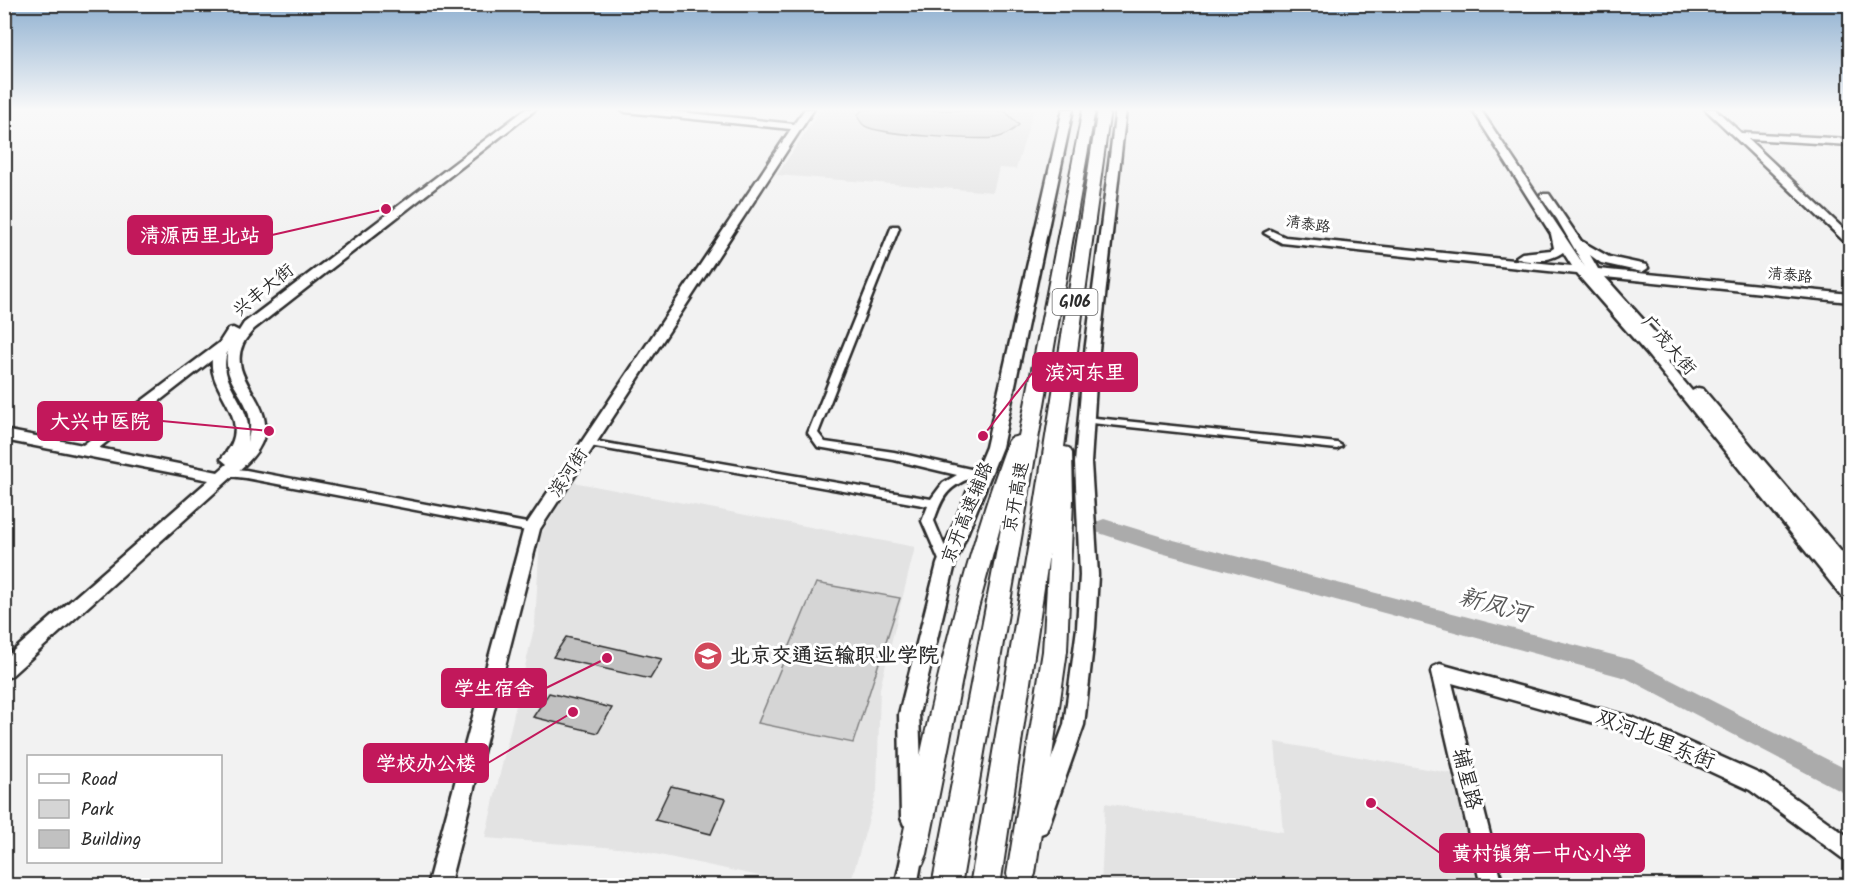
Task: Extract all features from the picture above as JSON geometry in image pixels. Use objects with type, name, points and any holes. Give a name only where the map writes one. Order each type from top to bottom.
[{"type":"highway","name":"京开高速","points":[[946,885],[998,539],[1038,389],[1081,151]]},
{"type":"highway","name":"G106","points":[[1050,546],[1062,392],[1098,151]]},
{"type":"highway","points":[[913,854],[959,634],[998,539]]},
{"type":"highway","name":"京开高速","points":[[985,885],[1050,546]]},
{"type":"highway","points":[[1021,880],[1055,651],[1050,546]]},
{"type":"main road","name":"兴丰大街","points":[[4,671],[220,473],[238,448],[243,437],[242,419],[218,369],[218,357],[225,344],[245,320],[468,151]]},
{"type":"main road","name":"兴丰大街","points":[[4,658],[254,445],[258,431],[258,416],[235,374],[231,358],[238,337],[278,303],[477,151]]},
{"type":"main road","name":"滨河街","points":[[438,885],[532,528],[777,151]]},
{"type":"main road","name":"京开高速辅路","points":[[906,885],[913,854],[909,714],[946,564],[994,447],[1059,151]]},
{"type":"main road","points":[[1021,880],[1074,725],[1086,628],[1088,550],[1083,463],[1086,420],[1116,151]]},
{"type":"main road","name":"广茂大街","points":[[1503,151],[1554,227],[1586,268],[1610,305],[1651,351],[1851,594]]},
{"type":"main road","name":"广茂大街","points":[[1514,151],[1572,235],[1586,268],[1645,328],[1851,573]]},
{"type":"main road","points":[[1759,151],[1851,241]]},
{"type":"main road","points":[[1760,151],[1851,231]]},
{"type":"main road","points":[[1510,257],[1556,253],[1560,249],[1554,227]]},
{"type":"main road","name":"清泰路","points":[[1586,268],[1510,257],[1270,234],[1282,240],[1586,268],[1851,298]]},
{"type":"main road","points":[[1572,235],[1605,260],[1670,277]]},
{"type":"main road","points":[[1491,261],[1562,274],[1580,282],[1610,305]]},
{"type":"main road","points":[[1645,328],[1624,292],[1624,286],[1633,282],[1670,277]]},
{"type":"main road","name":"清泰路","points":[[1670,277],[1851,292]]},
{"type":"main road","points":[[85,451],[225,344]]},
{"type":"main road","points":[[4,435],[220,473]]},
{"type":"main road","name":"双河北里东街","points":[[1440,672],[1627,724],[1757,783],[1851,851]]},
{"type":"main road","name":"辅星路","points":[[1440,672],[1492,885]]},
{"type":"street","points":[[895,228],[813,433],[822,445],[894,456],[969,474]]},
{"type":"street","points":[[1086,420],[1337,446]]},
{"type":"street","points":[[588,443],[934,503]]},
{"type":"street","points":[[946,564],[928,521],[934,503],[946,483],[988,466]]},
{"type":"street","points":[[220,473],[532,528]]},
{"type":"shaded area","points":[[793,151],[1022,151],[1016,169],[999,168],[993,192],[777,175]]},
{"type":"shaded area","name":"北京交通运输职业学院","points":[[573,482],[915,547],[880,688],[877,791],[850,885],[802,885],[631,849],[485,838],[535,624],[540,536]]},
{"type":"shaded area","points":[[1275,742],[1455,774],[1477,885],[1101,886],[1105,803],[1283,832]]},
{"type":"green space","points":[[816,583],[900,598],[853,743],[758,723]]},
{"type":"building","points":[[566,637],[662,659],[650,679],[553,657]]},
{"type":"building","points":[[549,693],[612,708],[598,733],[533,717]]},
{"type":"building","points":[[671,786],[726,799],[711,834],[655,820]]},
{"type":"waterway","name":"新凤河","points":[[1104,527],[1165,546],[1632,670],[1850,784]]},
{"type":"place","name":"清源西里北站","points":[[386,209]]},
{"type":"place","name":"大兴中医院","points":[[269,431]]},
{"type":"place","name":"滨河东里","points":[[983,436]]},
{"type":"place","name":"北京交通运输职业学院","points":[[708,656]]},
{"type":"place","name":"学生宿舍","points":[[607,658]]},
{"type":"place","name":"学校办公楼","points":[[573,712]]},
{"type":"place","name":"黄村镇第一中心小学","points":[[1371,803]]}]
